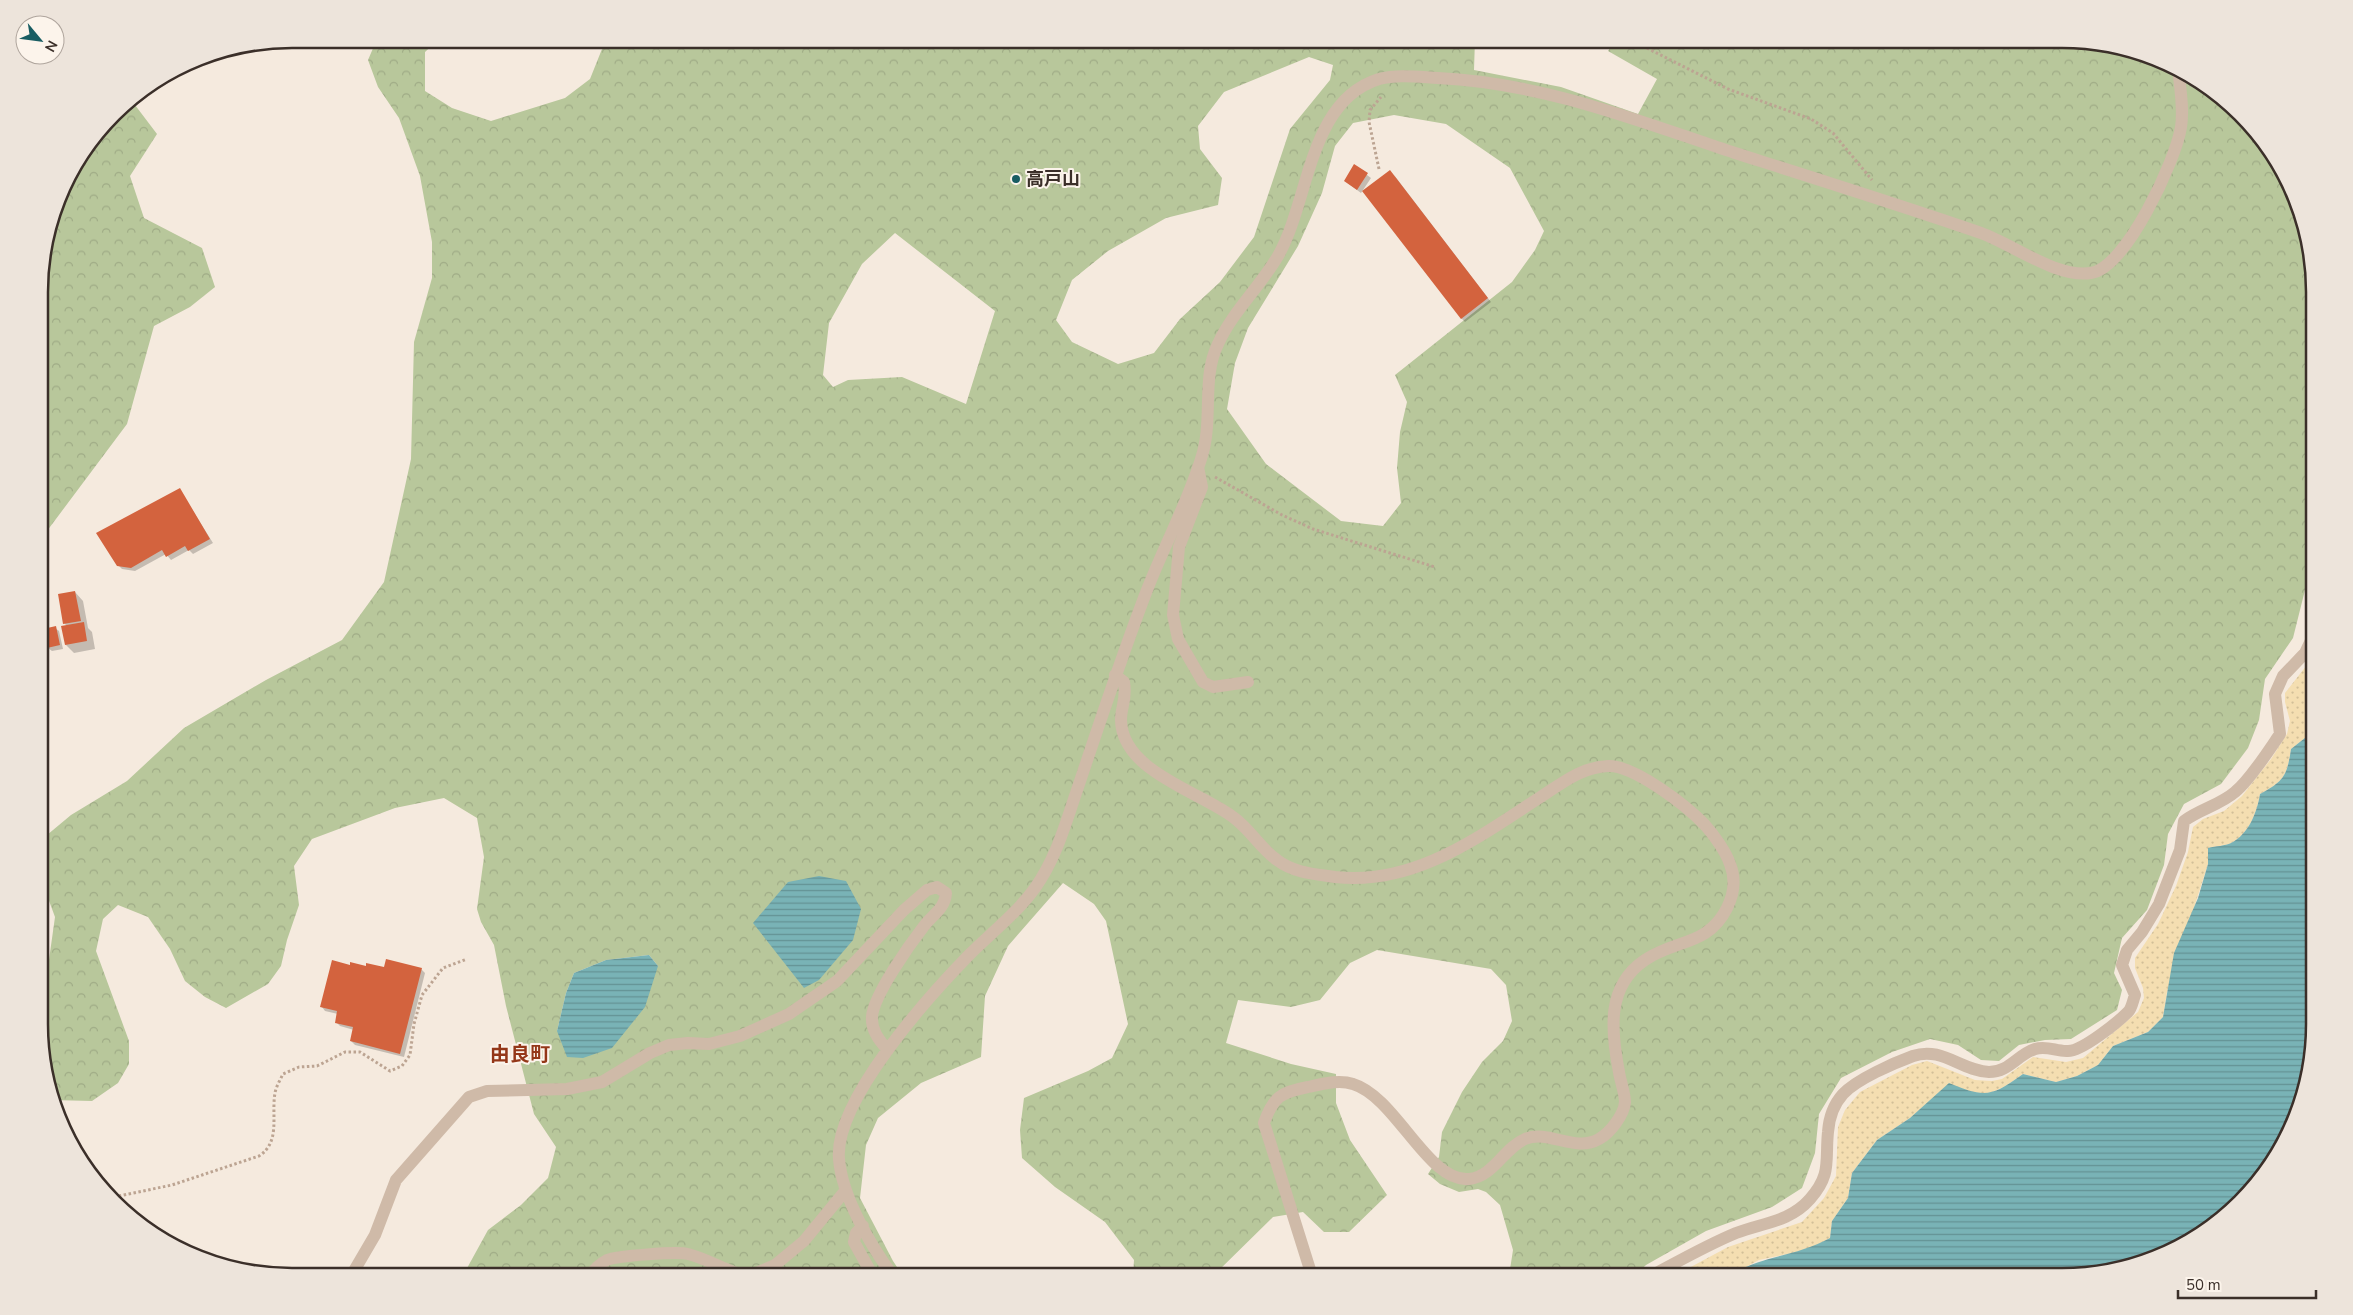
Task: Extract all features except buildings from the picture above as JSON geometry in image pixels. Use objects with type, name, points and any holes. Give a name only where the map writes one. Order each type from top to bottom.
[{"type":"street","points":[[888,1268],[845,1191],[838,1157],[841,1132],[859,1090],[888,1050],[929,998],[1032,892],[1053,860],[1115,675],[1148,585],[1203,456],[1210,408],[1208,372],[1216,346],[1235,314],[1280,254],[1296,217],[1322,132],[1338,107],[1357,89],[1383,78],[1406,76],[1464,79],[1573,99],[1887,200],[1992,237],[2060,270],[2086,274],[2101,271],[2122,250],[2138,226],[2170,162],[2182,124],[2179,78]]},
{"type":"street","points":[[1198,467],[1202,487],[1179,547],[1173,615],[1178,639],[1203,682],[1214,687],[1248,682]]},
{"type":"street","points":[[1666,1268],[1737,1233],[1776,1222],[1800,1208],[1820,1185],[1828,1166],[1828,1131],[1833,1110],[1844,1093],[1871,1076],[1914,1056],[1930,1053],[1944,1056],[1976,1070],[1990,1072],[2007,1068],[2023,1054],[2037,1048],[2069,1051],[2084,1046],[2129,1011],[2135,995],[2122,965],[2128,950],[2142,932],[2159,904],[2180,850],[2184,821],[2198,810],[2220,802],[2236,792],[2280,734],[2275,694],[2284,676],[2306,653]]},
{"type":"street","points":[[1115,675],[1124,682],[1126,697],[1121,720],[1127,745],[1139,760],[1233,816],[1255,836],[1276,860],[1302,872],[1358,879],[1420,868],[1468,845],[1581,771],[1611,766],[1634,771],[1706,826],[1730,862],[1735,883],[1728,908],[1711,932],[1659,950],[1636,966],[1620,986],[1612,1013],[1613,1045],[1625,1103],[1617,1121],[1603,1138],[1586,1144],[1563,1142],[1541,1136],[1526,1138],[1512,1147],[1493,1168],[1474,1179],[1459,1179],[1443,1171],[1426,1155],[1392,1112],[1354,1084],[1332,1082],[1288,1091],[1271,1103],[1264,1123],[1309,1268]]},
{"type":"street","points":[[356,1268],[375,1235],[396,1180],[469,1097],[487,1091],[567,1088],[602,1082],[650,1053],[669,1045],[688,1043],[709,1044],[740,1036],[789,1014],[837,981],[904,910],[927,890],[937,887],[946,892],[946,902],[939,912],[925,925],[902,958],[878,998],[872,1017],[878,1040],[888,1050]]},
{"type":"street","points":[[768,1268],[775,1265],[804,1241],[845,1191]]},
{"type":"street","points":[[864,1226],[856,1233],[854,1242],[869,1268]]},
{"type":"street","points":[[598,1268],[607,1260],[657,1254],[687,1253],[711,1261],[723,1268]]},
{"type":"path","points":[[1648,48],[1728,89],[1811,119],[1826,128],[1833,133],[1855,158],[1887,200]]},
{"type":"path","points":[[1379,170],[1369,122],[1370,110],[1380,97],[1386,94]]},
{"type":"path","points":[[1198,467],[1282,515],[1313,529],[1436,567]]},
{"type":"path","points":[[119,1196],[172,1185],[259,1156],[268,1150],[272,1140],[275,1092],[283,1074],[299,1067],[317,1066],[345,1052],[360,1052],[390,1071],[402,1066],[410,1055],[414,1024],[422,995],[443,968],[467,959]]},
{"type":"green space","points":[[373,48],[429,48],[425,52],[425,91],[452,108],[491,121],[565,98],[590,79],[602,48],[1475,48],[1474,70],[1561,87],[1638,114],[1657,79],[1608,51],[1610,48],[2077,48],[2109,52],[2140,60],[2184,80],[2210,98],[2234,119],[2255,143],[2273,170],[2287,198],[2297,228],[2301,244],[2306,292],[2306,586],[2293,638],[2265,679],[2259,720],[2248,748],[2221,784],[2184,804],[2168,834],[2164,865],[2147,910],[2122,938],[2114,973],[2122,990],[2117,1010],[2071,1039],[2045,1040],[2019,1045],[1999,1061],[1981,1060],[1958,1045],[1930,1039],[1892,1052],[1841,1078],[1819,1114],[1815,1153],[1802,1188],[1772,1207],[1706,1231],[1643,1268],[1510,1268],[1513,1250],[1500,1205],[1486,1192],[1478,1189],[1459,1192],[1440,1184],[1428,1174],[1439,1157],[1442,1132],[1462,1092],[1482,1062],[1503,1041],[1512,1021],[1506,985],[1491,969],[1377,950],[1350,963],[1320,1000],[1291,1007],[1238,1000],[1226,1043],[1291,1064],[1336,1074],[1336,1103],[1350,1140],[1387,1195],[1349,1232],[1324,1232],[1303,1212],[1273,1217],[1221,1268],[1134,1268],[1134,1260],[1105,1222],[1055,1187],[1022,1158],[1020,1130],[1024,1098],[1088,1071],[1112,1058],[1128,1024],[1106,921],[1094,904],[1063,883],[1008,946],[985,996],[981,1057],[921,1083],[878,1118],[866,1145],[860,1198],[898,1268],[467,1268],[488,1230],[521,1205],[548,1178],[556,1147],[534,1114],[506,1006],[494,945],[481,922],[477,909],[484,857],[477,818],[444,798],[395,808],[312,839],[294,866],[299,905],[287,940],[281,966],[268,984],[226,1008],[205,997],[185,981],[170,949],[148,917],[118,905],[103,919],[96,951],[129,1041],[129,1064],[118,1083],[92,1101],[60,1100],[52,1071],[48,1039],[48,967],[55,917],[48,898],[48,834],[71,815],[127,781],[184,728],[266,680],[342,640],[384,582],[411,459],[414,342],[432,278],[432,242],[420,176],[399,118],[378,87],[368,60]],"holes":[[[1309,57],[1333,65],[1330,80],[1290,129],[1254,237],[1220,282],[1180,319],[1154,353],[1118,364],[1072,342],[1056,320],[1072,280],[1108,251],[1166,218],[1218,205],[1222,178],[1200,149],[1198,126],[1224,92]],[[1394,115],[1446,124],[1510,168],[1544,231],[1535,250],[1512,282],[1395,375],[1407,402],[1400,432],[1397,468],[1401,503],[1383,526],[1341,521],[1266,464],[1227,409],[1235,363],[1248,328],[1298,246],[1322,193],[1335,146],[1353,123]],[[895,233],[995,311],[966,404],[902,377],[848,380],[833,387],[823,375],[829,323],[862,264]],[[649,955],[658,966],[557,1031],[566,993],[574,973],[606,960]]]},
{"type":"green space","points":[[135,105],[157,134],[130,176],[144,218],[202,248],[215,287],[190,307],[154,326],[127,424],[48,530],[48,276],[52,244],[60,213],[80,169],[108,131]]},
{"type":"sand","points":[[2306,666],[2306,737],[2291,749],[2288,766],[2283,777],[2260,794],[2257,808],[2243,834],[2229,844],[2208,848],[2208,864],[2167,992],[2163,1017],[2148,1032],[2113,1046],[2098,1065],[2077,1076],[2056,1082],[2023,1074],[2003,1087],[1988,1093],[1971,1092],[1949,1084],[1910,1118],[1877,1140],[1852,1173],[1848,1198],[1832,1221],[1830,1238],[1810,1249],[1759,1260],[1744,1268],[1689,1268],[1728,1247],[1802,1222],[1824,1198],[1836,1176],[1838,1127],[1845,1110],[1860,1092],[1912,1065],[1927,1061],[1975,1080],[1992,1081],[2002,1079],[2033,1057],[2066,1062],[2083,1058],[2138,1012],[2144,998],[2143,988],[2135,968],[2135,958],[2158,924],[2176,886],[2188,852],[2193,827],[2203,819],[2224,811],[2242,796],[2271,759],[2287,734],[2290,721],[2285,702],[2285,693]]},
{"type":"water","points":[[2306,737],[2306,1024],[2301,1071],[2293,1102],[2273,1146],[2255,1172],[2234,1196],[2210,1217],[2184,1235],[2140,1255],[2109,1263],[2062,1268],[1744,1268],[1804,1249],[1830,1238],[1832,1221],[1848,1198],[1852,1173],[1877,1140],[1910,1118],[1949,1083],[1971,1091],[1987,1093],[2003,1087],[2023,1074],[2056,1082],[2077,1076],[2098,1065],[2113,1046],[2148,1032],[2163,1017],[2174,953],[2198,898],[2208,864],[2208,848],[2229,844],[2243,834],[2257,808],[2260,794],[2279,781],[2286,772],[2291,749]]},
{"type":"water","points":[[819,876],[846,881],[861,909],[853,940],[819,980],[804,988],[753,923],[788,882]]},
{"type":"water","points":[[649,955],[658,966],[645,1007],[612,1048],[583,1058],[567,1057],[557,1031],[566,993],[574,973],[606,960]]},
{"type":"place","name":"高戸山","points":[[1016,179]]},
{"type":"district","name":"由良町","points":[[520,1054]]}]
